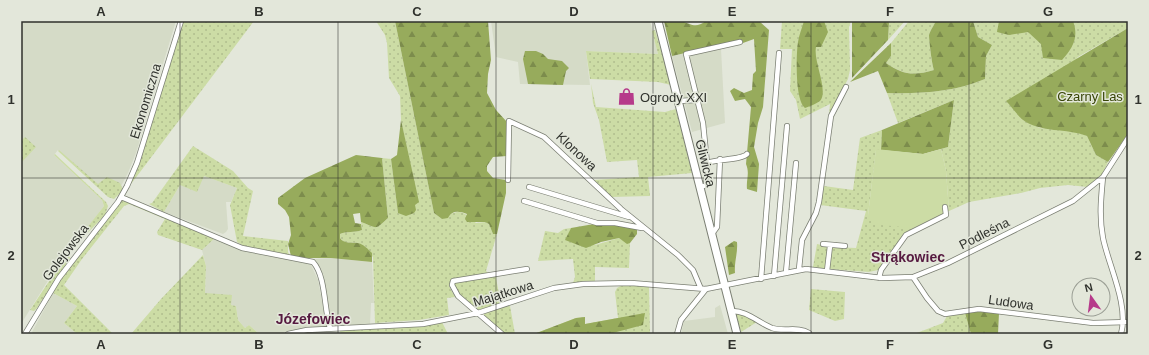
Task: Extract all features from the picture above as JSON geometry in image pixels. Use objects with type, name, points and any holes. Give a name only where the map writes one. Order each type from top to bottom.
[{"type":"main road","name":"Gliwicka","points":[[658,21],[737,334]]},
{"type":"street","name":"Ekonomiczna","points":[[127,186],[137,163],[181,21]]},
{"type":"street","points":[[700,187],[706,185],[707,163],[704,130],[686,54],[740,42]]},
{"type":"street","points":[[761,279],[779,53]]},
{"type":"street","points":[[799,269],[802,240],[818,206],[832,113],[846,87]]},
{"type":"street","points":[[678,101],[698,100]]},
{"type":"street","name":"Klonowa","points":[[508,180],[509,121],[544,137],[630,217],[678,255],[693,270],[704,289]]},
{"type":"street","points":[[774,276],[787,126]]},
{"type":"street","name":"Podleśna","points":[[725,285],[761,279],[799,269],[879,278],[913,277],[941,267],[1065,205],[1088,190],[1103,177],[1128,138]]},
{"type":"street","points":[[707,163],[720,159],[742,157],[747,154]]},
{"type":"street","points":[[712,234],[717,227],[720,159]]},
{"type":"street","points":[[786,272],[796,163]]},
{"type":"street","points":[[1103,177],[1101,222],[1126,322],[1121,334]]},
{"type":"street","name":"Golejowska","points":[[25,334],[63,272],[121,197],[127,186]]},
{"type":"street","name":"Klonowa","points":[[529,187],[630,217]]},
{"type":"street","points":[[121,197],[242,248],[312,262],[316,267],[320,278],[330,328]]},
{"type":"street","name":"Klonowa","points":[[524,201],[597,223],[615,223],[643,228]]},
{"type":"street","points":[[879,278],[881,270],[906,235],[946,214],[945,207]]},
{"type":"street","points":[[823,244],[830,246],[845,246]]},
{"type":"street","points":[[827,271],[830,246]]},
{"type":"street","points":[[502,334],[456,295],[452,285],[453,281],[527,269]]},
{"type":"street","name":"Ludowa","points":[[913,277],[927,298],[938,311],[944,314],[979,309],[1093,323],[1126,322]]},
{"type":"street","name":"Majątkowa","points":[[288,334],[307,330],[330,328],[423,324],[478,313],[554,288],[576,285],[631,283],[704,289],[725,285]]},
{"type":"street","points":[[677,334],[681,320],[704,289]]},
{"type":"street","points":[[731,311],[740,312],[773,328],[802,330],[809,333]]},
{"type":"shaded area","points":[[21,21],[176,21],[136,153],[117,194],[108,195],[58,150],[54,155],[102,200],[104,206],[49,279],[21,324]]},
{"type":"shaded area","points":[[491,21],[650,21],[658,54],[586,51],[590,85],[520,84],[518,62],[496,57]]},
{"type":"shaded area","points":[[742,40],[743,43],[721,49],[725,123],[692,132],[672,56]]},
{"type":"shaded area","points":[[204,176],[237,188],[231,202],[226,202],[228,229],[223,234],[164,212],[180,185]]},
{"type":"shaded area","points":[[215,238],[246,251],[305,262],[311,265],[318,280],[327,326],[287,331],[281,334],[259,334],[249,325],[245,328],[238,320],[236,306],[205,293],[206,266],[202,250]]},
{"type":"shaded area","points":[[331,258],[372,262],[374,303],[371,303],[370,325],[330,326],[328,304],[319,266],[314,259]]},
{"type":"shaded area","points":[[53,293],[77,306],[64,323],[77,334],[34,334],[32,332]]},
{"type":"shaded area","points":[[720,305],[728,334],[681,334],[684,321],[715,317],[715,308]]},
{"type":"green space","points":[[183,21],[254,21],[131,184]]},
{"type":"green space","points":[[376,21],[395,21],[434,213],[442,219],[452,213],[463,213],[476,223],[485,222],[489,224],[493,234],[497,234],[486,271],[489,274],[452,280],[449,286],[455,297],[447,298],[449,315],[419,320],[375,323],[373,257],[359,243],[344,242],[340,238],[340,234],[362,230],[361,222],[373,227],[378,227],[388,218],[382,158],[391,159],[398,213],[418,202],[401,120],[400,96],[389,78],[387,43],[385,35]]},
{"type":"green space","points":[[395,21],[488,21],[491,60],[488,74],[487,93],[496,110],[507,122],[507,156],[493,157],[487,166],[487,171],[493,178],[506,180],[506,193],[497,234],[493,234],[489,224],[485,222],[467,222],[465,219],[467,214],[464,213],[454,212],[448,218],[442,219],[434,213]]},
{"type":"green space","points":[[664,21],[679,21],[699,25],[706,21],[759,21],[769,30],[763,107],[758,123],[754,147],[759,164],[757,192],[747,189],[748,171],[746,164],[751,107],[745,99],[735,101],[730,91],[734,88],[744,93],[752,90],[753,74],[756,71],[754,39],[743,43],[742,40],[672,56]]},
{"type":"green space","points":[[782,21],[851,21],[849,27],[850,70],[848,79],[829,115],[830,104],[800,119],[796,100],[790,91],[792,49],[780,49]]},
{"type":"green space","points":[[804,21],[824,21],[828,32],[821,47],[816,47],[823,90],[822,96],[820,101],[805,108],[799,97],[797,67],[798,42]]},
{"type":"green space","points":[[852,21],[888,21],[889,23],[888,40],[852,78]]},
{"type":"green space","points":[[888,21],[905,21],[888,40],[889,23]]},
{"type":"green space","points":[[909,21],[936,21],[929,35],[934,70],[915,74],[898,70],[886,63],[891,56],[891,43]]},
{"type":"green space","points":[[936,21],[973,21],[978,37],[992,45],[986,56],[985,79],[962,87],[912,93],[887,93],[878,71],[850,82],[891,43],[891,56],[886,63],[892,67],[903,72],[915,74],[934,70],[929,35]]},
{"type":"green space","points":[[973,21],[1128,21],[1128,28],[1078,57],[1023,120],[1040,128],[1074,131],[1087,136],[1096,155],[1108,162],[1101,177],[1088,187],[1068,185],[1040,188],[1021,193],[969,202],[949,211],[946,171],[941,149],[948,147],[954,100],[898,123],[887,93],[937,91],[962,87],[985,79],[986,56],[992,45],[978,37]]},
{"type":"green space","points":[[999,21],[1073,21],[1075,27],[1074,42],[1062,60],[1043,58],[1041,44],[1028,32],[1009,35],[997,32]]},
{"type":"green space","name":"Czarny Las","points":[[1128,28],[1128,134],[1108,162],[1096,155],[1087,136],[1071,132],[1045,129],[1030,124],[1023,120],[1006,101]]},
{"type":"green space","points":[[655,30],[671,85],[658,82],[590,79],[586,51],[658,54],[652,31]]},
{"type":"green space","points":[[525,51],[536,51],[543,54],[548,59],[562,61],[569,68],[566,71],[563,85],[528,84],[523,59]]},
{"type":"green space","points":[[591,84],[596,107],[665,112],[676,109],[692,173],[648,177],[650,196],[611,197],[594,180],[639,177],[637,160],[607,162],[599,120],[593,103]]},
{"type":"green space","points":[[954,100],[948,147],[923,154],[881,150],[882,130]]},
{"type":"green space","points":[[401,120],[419,202],[415,205],[416,210],[414,213],[406,216],[398,213],[391,159],[397,155]]},
{"type":"green space","points":[[882,130],[881,150],[876,150],[868,215],[915,228],[903,235],[878,270],[869,272],[829,269],[831,247],[856,248],[866,211],[820,205],[824,186],[853,190],[860,138]]},
{"type":"green space","points":[[25,137],[36,147],[21,163],[21,141]]},
{"type":"green space","points":[[193,146],[233,171],[248,188],[253,191],[243,236],[288,241],[288,252],[291,258],[244,246],[237,242],[230,205],[237,188],[204,176],[197,192],[180,185],[164,212],[149,204],[152,203]]},
{"type":"green space","points":[[876,149],[923,154],[941,149],[946,171],[949,211],[914,228],[881,225],[871,220],[868,215]]},
{"type":"green space","points":[[59,150],[98,184],[107,177],[120,183],[123,190],[114,199],[108,197],[58,151]]},
{"type":"green space","points":[[55,154],[106,202],[108,206],[105,215],[74,247],[72,247],[104,206],[102,200],[54,155]]},
{"type":"green space","points":[[356,155],[382,158],[388,218],[378,227],[373,227],[361,222],[360,213],[353,214],[355,223],[361,224],[362,230],[340,234],[340,238],[346,242],[362,244],[372,253],[372,262],[291,256],[288,244],[291,235],[289,217],[285,210],[278,204],[278,198],[305,178]]},
{"type":"green space","points":[[123,200],[167,217],[167,220],[168,218],[215,238],[202,250],[158,235],[157,232],[165,219],[129,204],[124,206],[82,259],[64,285],[113,334],[77,334],[64,323],[77,306],[53,293],[85,246]]},
{"type":"green space","points":[[594,224],[617,224],[637,228],[637,234],[630,243],[627,244],[619,238],[601,242],[586,248],[565,240],[571,228]]},
{"type":"green space","points":[[571,228],[566,240],[595,245],[619,238],[627,243],[630,243],[629,268],[595,267],[595,282],[573,283],[575,277],[573,259],[538,261],[545,231],[558,233],[564,229]]},
{"type":"green space","points":[[734,241],[737,242],[735,273],[729,275],[725,247]]},
{"type":"green space","points":[[817,244],[826,246],[828,250],[827,269],[813,267]]},
{"type":"green space","points":[[67,254],[70,258],[37,308],[34,311],[30,310]]},
{"type":"green space","points":[[203,255],[206,266],[205,293],[232,295],[231,305],[236,306],[238,320],[245,328],[249,325],[259,334],[131,334],[161,299]]},
{"type":"green space","points":[[498,274],[496,278],[501,304],[478,310],[457,294],[454,284],[456,282]]},
{"type":"green space","points":[[624,284],[649,286],[650,334],[534,334],[576,318],[585,317],[585,324],[618,318],[615,292],[617,288]]},
{"type":"green space","points":[[811,289],[845,292],[844,319],[835,321],[809,310]]},
{"type":"green space","points":[[510,306],[515,334],[505,334],[484,316],[484,314],[496,308]]},
{"type":"green space","points":[[985,311],[999,313],[998,334],[971,334],[965,313]]},
{"type":"green space","points":[[645,313],[643,325],[609,334],[534,334],[576,318],[585,317],[585,324]]},
{"type":"green space","points":[[739,313],[757,322],[741,332],[736,314]]},
{"type":"green space","points":[[965,313],[971,334],[914,334],[943,323],[947,316]]},
{"type":"green space","points":[[442,322],[448,334],[341,334],[339,329]]},
{"type":"place","name":"Ogrody XXI","points":[[627,97]]},
{"type":"district","name":"Strąkowiec","points":[[908,257]]},
{"type":"district","name":"Józefowiec","points":[[313,319]]}]
